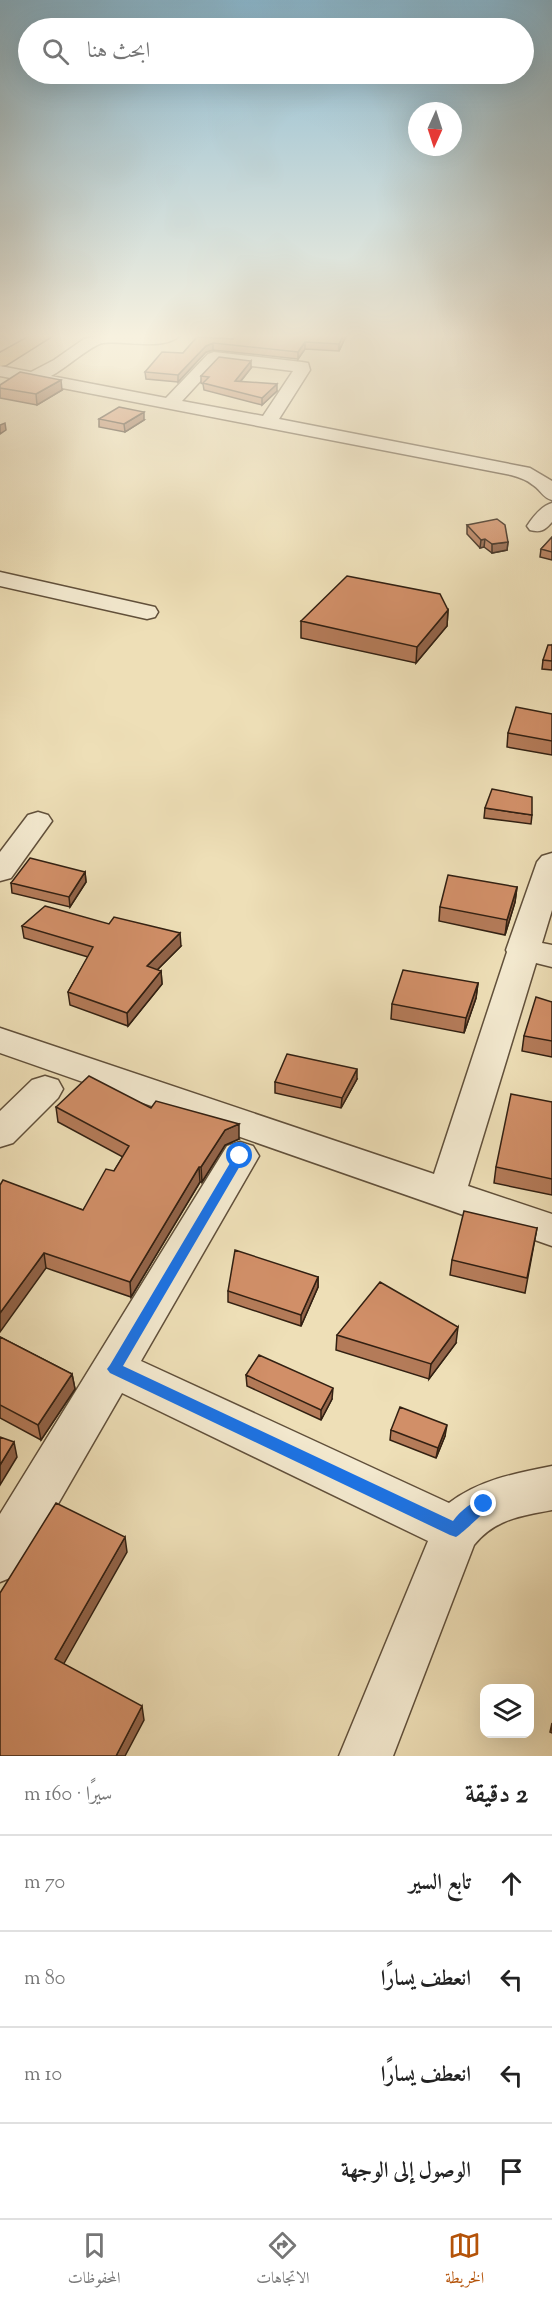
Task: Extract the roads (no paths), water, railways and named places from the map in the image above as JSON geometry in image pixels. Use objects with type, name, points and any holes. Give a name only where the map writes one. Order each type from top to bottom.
[{"type":"street","points":[[231,416],[522,472],[540,480],[552,494]]},
{"type":"street","points":[[268,423],[273,416]]},
{"type":"street","points":[[537,526],[552,509]]},
{"type":"street","points":[[0,579],[147,612]]},
{"type":"street","points":[[0,872],[38,821]]},
{"type":"street","points":[[447,1192],[537,953],[552,862]]},
{"type":"street","points":[[0,1040],[552,1230]]},
{"type":"street","points":[[0,1133],[45,1089]]},
{"type":"street","points":[[0,1558],[240,1156]]},
{"type":"street","points":[[114,1369],[456,1530]]},
{"type":"street","points":[[366,1756],[456,1530],[466,1516],[484,1504],[552,1488]]}]
